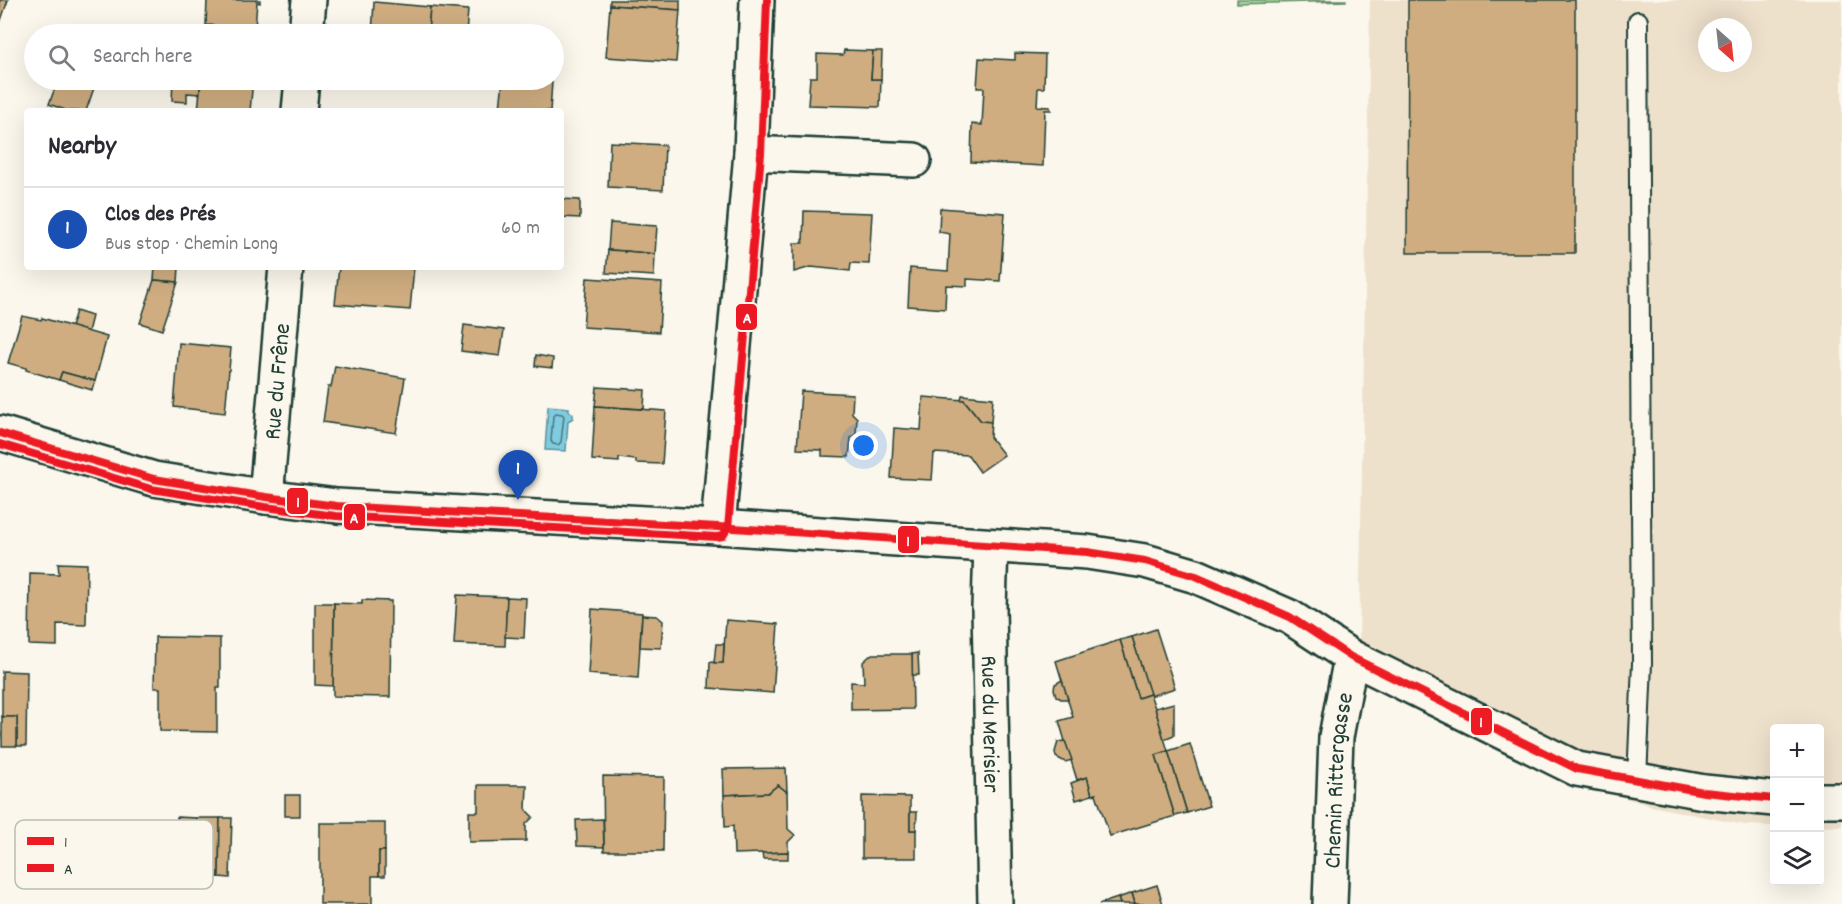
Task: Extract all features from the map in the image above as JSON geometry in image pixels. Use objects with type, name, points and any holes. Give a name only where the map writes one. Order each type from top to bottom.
[{"type":"street","points":[[307,24],[309,0]]},
{"type":"street","points":[[718,527],[751,153],[758,0]]},
{"type":"street","points":[[300,108],[301,90]]},
{"type":"street","points":[[751,153],[914,160]]},
{"type":"street","name":"Rue du Frêne","points":[[266,497],[286,270]]},
{"type":"street","points":[[0,433],[154,479],[337,506],[718,527],[1087,552],[1155,564],[1196,576],[1290,617],[1351,657],[1577,769],[1704,792],[1770,799]]},
{"type":"street","name":"Rue du Merisier","points":[[991,546],[989,607],[995,904]]},
{"type":"street","name":"Chemin Rittergasse","points":[[1330,904],[1336,737],[1351,657]]},
{"type":"street","points":[[1824,800],[1842,800]]},
{"type":"lane","points":[[1637,780],[1642,663],[1638,21]]},
{"type":"shaded area","points":[[1370,0],[1842,0],[1842,826],[1824,827],[1824,724],[1770,724],[1770,826],[1745,825],[1655,807],[1568,781],[1359,642]]},
{"type":"green space","points":[[1237,0],[1346,0],[1346,1],[1237,4]]},
{"type":"water","points":[[548,406],[569,408],[573,414],[573,418],[568,421],[566,451],[545,450]]},
{"type":"building","points":[[0,0],[8,0],[0,23]]},
{"type":"building","points":[[207,0],[260,0],[260,3],[257,2],[255,24],[206,24]]},
{"type":"building","points":[[610,0],[680,0],[680,10],[610,5]]},
{"type":"building","points":[[1408,0],[1575,0],[1575,253],[1407,253]]},
{"type":"building","points":[[374,2],[430,7],[429,24],[373,24]]},
{"type":"building","points":[[610,5],[680,10],[676,62],[606,57]]},
{"type":"building","points":[[430,7],[468,10],[467,24],[429,24]]},
{"type":"building","points":[[844,50],[873,51],[871,79],[881,79],[880,107],[808,105],[810,77],[817,77],[817,54],[843,55]]},
{"type":"building","points":[[873,51],[882,51],[881,79],[871,79]]},
{"type":"building","points":[[1015,53],[1045,54],[1044,88],[1038,88],[1037,106],[1050,107],[1051,110],[1045,110],[1043,166],[971,162],[972,124],[982,125],[984,88],[977,88],[979,58],[1015,60]]},
{"type":"building","points":[[54,90],[93,90],[87,108],[60,108],[49,104]]},
{"type":"building","points":[[173,90],[200,90],[200,94],[187,93],[187,102],[172,101]]},
{"type":"building","points":[[200,90],[252,90],[250,108],[198,108]]},
{"type":"building","points":[[502,90],[551,90],[550,108],[500,108]]},
{"type":"building","points":[[610,142],[665,145],[663,190],[608,187]]},
{"type":"building","points":[[564,199],[580,200],[580,218],[564,217]]},
{"type":"building","points":[[940,208],[1005,213],[1000,281],[967,279],[967,286],[946,285],[945,309],[908,306],[910,268],[948,271],[950,234],[939,232]]},
{"type":"building","points":[[804,211],[872,213],[869,264],[851,263],[850,271],[811,267],[794,272],[794,243],[803,243]]},
{"type":"building","points":[[610,223],[657,226],[655,254],[608,250]]},
{"type":"building","points":[[608,250],[655,254],[654,276],[606,273]]},
{"type":"building","points":[[155,270],[179,270],[178,282],[154,280]]},
{"type":"building","points":[[339,270],[414,270],[410,310],[335,304]]},
{"type":"building","points":[[587,278],[662,283],[659,332],[583,327]]},
{"type":"building","points":[[154,280],[178,282],[162,330],[140,323]]},
{"type":"building","points":[[76,311],[92,316],[88,332],[71,327]]},
{"type":"building","points":[[22,316],[41,320],[42,318],[107,337],[95,381],[62,372],[59,380],[8,363]]},
{"type":"building","points":[[464,325],[504,330],[500,356],[461,351]]},
{"type":"building","points":[[179,343],[231,348],[225,413],[174,407]]},
{"type":"building","points":[[536,355],[553,358],[552,368],[535,366]]},
{"type":"building","points":[[335,366],[405,378],[396,433],[323,422],[328,387],[331,387]]},
{"type":"building","points":[[62,372],[95,381],[92,390],[59,380]]},
{"type":"building","points":[[597,387],[645,390],[644,409],[595,406]]},
{"type":"building","points":[[801,391],[853,394],[852,413],[857,418],[856,434],[851,438],[849,457],[822,456],[822,450],[797,449]]},
{"type":"building","points":[[962,395],[993,398],[991,422],[981,421],[964,400],[961,400]]},
{"type":"building","points":[[923,397],[964,400],[981,421],[991,422],[990,437],[1004,455],[980,472],[968,455],[934,453],[932,480],[891,478],[894,428],[921,430]]},
{"type":"building","points":[[595,406],[666,411],[662,464],[636,463],[636,460],[619,458],[619,462],[592,460]]},
{"type":"building","points":[[58,563],[87,564],[86,625],[57,624],[57,646],[29,645],[30,573],[59,574]]},
{"type":"building","points":[[457,595],[507,597],[505,646],[454,644]]},
{"type":"building","points":[[507,597],[526,598],[524,638],[505,637]]},
{"type":"building","points":[[362,600],[391,601],[390,697],[333,696],[334,603],[362,604]]},
{"type":"building","points":[[315,603],[334,603],[333,686],[315,685]]},
{"type":"building","points":[[592,609],[642,613],[638,678],[588,674]]},
{"type":"building","points":[[642,615],[657,616],[663,621],[661,648],[640,647]]},
{"type":"building","points":[[726,620],[778,624],[773,693],[709,688],[710,662],[723,663]]},
{"type":"building","points":[[1156,629],[1175,688],[1150,696],[1132,637]]},
{"type":"building","points":[[155,637],[220,638],[217,732],[160,731],[160,688],[154,688]]},
{"type":"building","points":[[1132,637],[1150,694],[1138,698],[1120,640]]},
{"type":"building","points":[[1120,640],[1138,698],[1150,694],[1155,708],[1168,751],[1156,755],[1175,816],[1110,836],[1096,794],[1092,795],[1087,777],[1077,780],[1059,721],[1073,717],[1056,661]]},
{"type":"building","points":[[716,644],[724,644],[723,663],[714,663]]},
{"type":"building","points":[[918,653],[919,675],[912,675],[912,654]]},
{"type":"building","points":[[872,654],[912,654],[913,709],[851,710],[851,682],[864,683],[863,662]]},
{"type":"building","points":[[2,671],[27,672],[26,746],[17,746],[17,717],[2,717]]},
{"type":"building","points":[[1062,680],[1068,699],[1056,696],[1055,684]]},
{"type":"building","points":[[1174,703],[1174,735],[1164,739],[1155,708]]},
{"type":"building","points":[[2,717],[17,717],[17,746],[2,746]]},
{"type":"building","points":[[1065,741],[1072,760],[1065,762],[1056,757],[1055,752],[1058,742]]},
{"type":"building","points":[[1190,744],[1209,806],[1187,813],[1168,751]]},
{"type":"building","points":[[1168,751],[1187,813],[1175,816],[1156,755]]},
{"type":"building","points":[[786,768],[787,792],[778,785],[768,793],[724,795],[723,769]]},
{"type":"building","points":[[603,776],[664,777],[663,851],[604,851]]},
{"type":"building","points":[[1087,777],[1092,795],[1076,800],[1071,783]]},
{"type":"building","points":[[478,785],[527,785],[526,810],[533,817],[526,824],[526,841],[469,842],[469,812],[478,812]]},
{"type":"building","points":[[778,785],[787,792],[788,829],[795,835],[788,842],[788,852],[734,854],[733,826],[725,827],[724,795],[768,793]]},
{"type":"building","points":[[285,795],[300,795],[300,816],[285,816]]},
{"type":"building","points":[[862,796],[910,797],[910,830],[916,830],[916,858],[862,858]]},
{"type":"building","points":[[910,812],[917,812],[916,830],[910,830]]},
{"type":"building","points":[[177,817],[196,818],[196,820],[177,820]]},
{"type":"building","points":[[196,818],[220,818],[219,877],[213,877],[213,820],[196,820]]},
{"type":"building","points":[[220,818],[232,818],[230,878],[219,877]]},
{"type":"building","points":[[603,819],[604,847],[577,846],[576,820]]},
{"type":"building","points":[[320,823],[385,823],[385,851],[379,851],[379,876],[372,876],[372,904],[320,904]]},
{"type":"building","points":[[379,851],[385,851],[385,876],[379,876]]},
{"type":"building","points":[[788,852],[788,859],[763,859],[762,853]]},
{"type":"building","points":[[1157,885],[1163,904],[1135,904],[1132,893]]},
{"type":"building","points":[[1132,893],[1135,904],[1120,904],[1118,898]]},
{"type":"building","points":[[1118,898],[1120,904],[1099,904]]},
{"type":"transit line","name":"A","points":[[0,444],[151,489],[265,507],[336,516],[723,536],[728,528],[761,154],[767,0]]},
{"type":"transit line","name":"1","points":[[0,433],[154,479],[337,506],[718,527],[1087,552],[1145,561],[1196,576],[1290,617],[1351,657],[1577,769],[1704,792],[1770,799]]},
{"type":"place","name":"Clos des Prés","points":[[518,500]]}]
